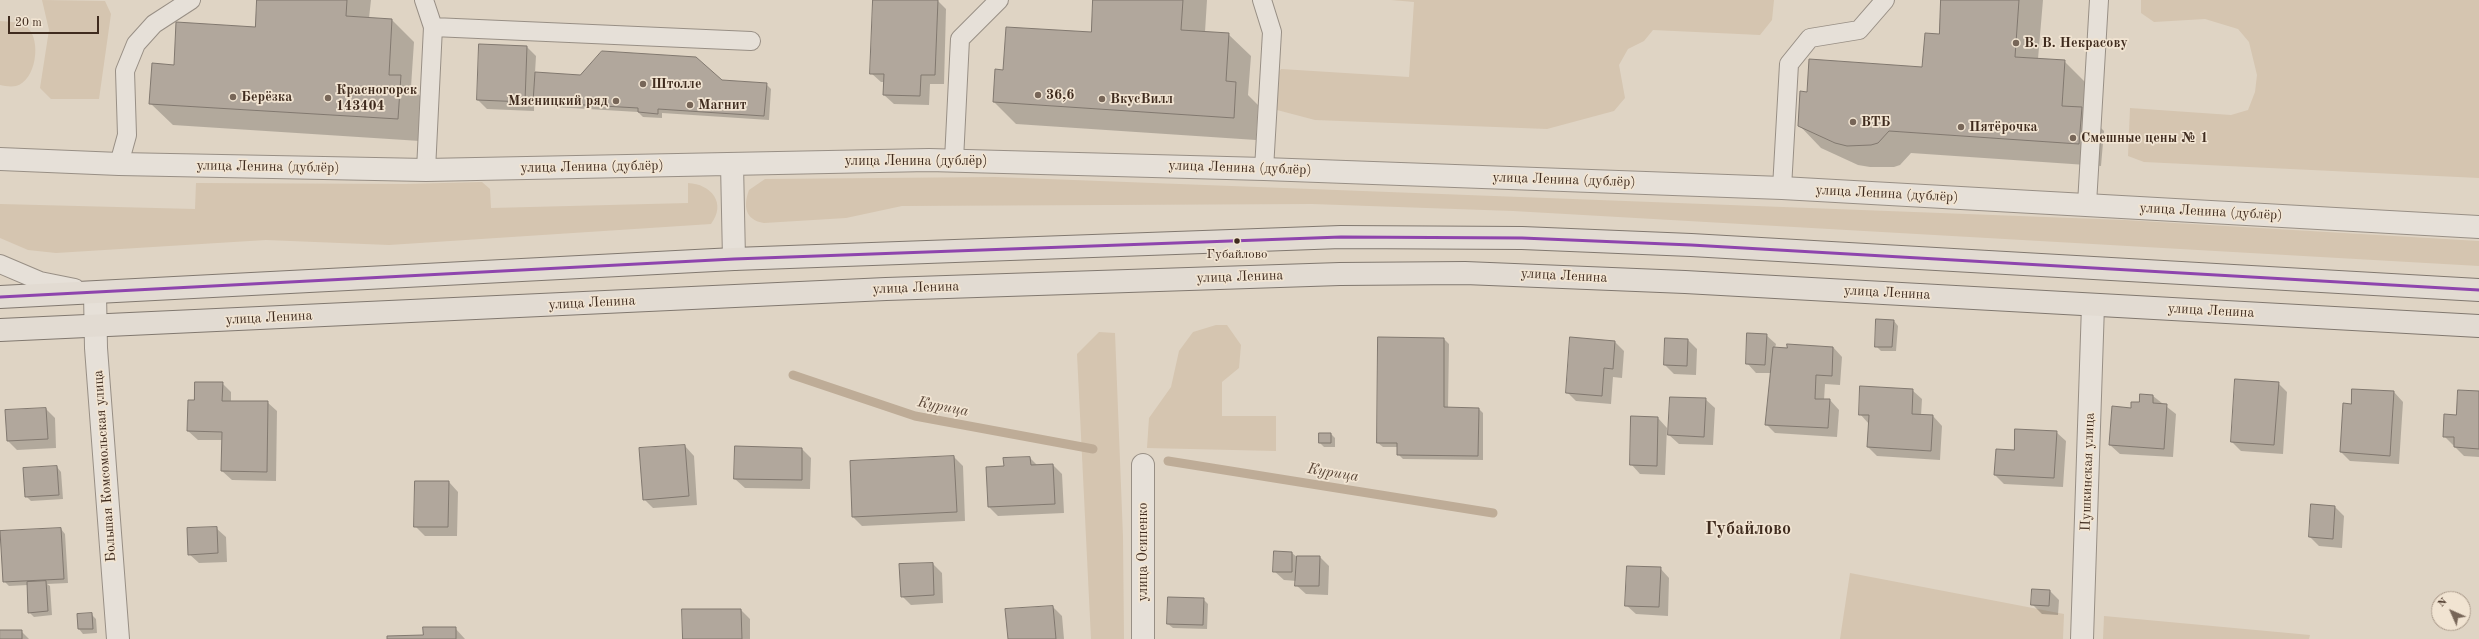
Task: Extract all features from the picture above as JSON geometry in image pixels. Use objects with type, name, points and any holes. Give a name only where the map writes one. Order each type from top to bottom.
[{"type":"main road","points":[[0,297],[734,259],[1309,238],[1522,238],[1699,246],[2479,290]]},
{"type":"main road","name":"улица Ленина","points":[[0,330],[878,290],[1340,274],[1521,274],[2479,326]]},
{"type":"street","name":"улица Ленина (дублёр)","points":[[0,159],[119,164],[426,170],[954,160],[1208,169],[1264,169],[1782,188],[2479,227]]},
{"type":"street","points":[[732,164],[734,259]]},
{"type":"street","name":"Большая Комсомольская улица","points":[[95,293],[118,639]]},
{"type":"street","name":"Пушкинская улица","points":[[2082,639],[2093,304]]},
{"type":"street","name":"улица Осипенко","points":[[1143,465],[1143,639]]},
{"type":"lane","points":[[119,164],[127,136],[125,72],[136,44],[154,24],[191,0]]},
{"type":"lane","points":[[424,0],[433,27],[426,170]]},
{"type":"lane","points":[[954,160],[960,39],[999,0]]},
{"type":"lane","points":[[1262,0],[1272,32],[1264,169]]},
{"type":"lane","points":[[1782,188],[1789,64],[1810,38],[1859,30],[1885,0]]},
{"type":"lane","points":[[2087,204],[2099,0]]},
{"type":"lane","points":[[433,27],[751,41]]},
{"type":"lane","points":[[0,264],[40,281],[95,293]]},
{"type":"shaded area","points":[[42,0],[105,1],[111,14],[99,99],[51,99],[40,88],[49,30]]},
{"type":"shaded area","points":[[1391,0],[1774,0],[1772,20],[1760,35],[1653,30],[1644,41],[1628,49],[1619,65],[1625,98],[1614,111],[1547,129],[1315,120],[1277,110],[1276,77],[1281,69],[1409,77],[1414,2]]},
{"type":"shaded area","points":[[2141,0],[2479,0],[2479,178],[2144,162],[2128,156],[2130,108],[2231,115],[2248,110],[2255,92],[2257,75],[2249,42],[2238,29],[2205,19],[2154,22],[2141,13]]},
{"type":"shaded area","points":[[0,21],[14,22],[24,25],[32,33],[34,41],[35,60],[32,69],[23,83],[16,86],[0,85]]},
{"type":"shaded area","points":[[995,177],[2124,220],[2479,241],[2479,266],[1513,211],[1312,204],[902,206],[846,218],[764,223],[753,219],[749,215],[746,207],[749,190],[765,179]]},
{"type":"shaded area","points":[[482,182],[490,189],[491,208],[688,203],[688,183],[696,184],[710,191],[717,202],[717,209],[716,216],[711,224],[389,245],[266,240],[56,253],[28,250],[0,238],[0,204],[195,209],[196,183],[406,184]]},
{"type":"shaded area","points":[[1216,325],[1227,325],[1241,345],[1239,368],[1222,382],[1222,416],[1276,416],[1276,451],[1147,448],[1149,418],[1171,387],[1179,351],[1193,332]]},
{"type":"shaded area","points":[[1099,332],[1115,333],[1123,537],[1124,639],[1091,639],[1077,354]]},
{"type":"shaded area","points":[[1850,573],[2064,614],[2063,639],[1840,639]]},
{"type":"shaded area","points":[[2104,616],[2310,635],[2309,639],[2103,639]]},
{"type":"building","points":[[257,0],[347,0],[346,16],[392,19],[389,75],[401,75],[398,119],[149,104],[152,63],[174,65],[176,22],[255,27]]},
{"type":"building","points":[[873,0],[938,0],[935,75],[921,75],[920,96],[883,95],[884,74],[870,74]]},
{"type":"building","points":[[1093,0],[1183,0],[1181,30],[1229,33],[1226,81],[1236,82],[1234,118],[993,102],[995,69],[1003,70],[1006,27],[1091,32]]},
{"type":"building","points":[[1941,0],[2019,0],[2015,57],[2065,60],[2062,106],[2082,107],[2079,144],[1889,131],[1878,143],[1871,145],[1847,146],[1835,143],[1798,126],[1800,91],[1807,92],[1809,59],[1922,67],[1925,33],[1939,34]]},
{"type":"building","points":[[479,44],[527,46],[525,102],[477,100]]},
{"type":"building","points":[[602,51],[696,57],[722,80],[767,83],[764,116],[658,109],[658,114],[638,112],[638,108],[533,102],[535,72],[580,75]]},
{"type":"building","points":[[1876,319],[1894,320],[1892,347],[1875,347]]},
{"type":"building","points":[[1747,333],[1767,334],[1765,365],[1746,364]]},
{"type":"building","points":[[1378,337],[1444,338],[1444,407],[1479,408],[1478,456],[1397,455],[1397,443],[1377,443]]},
{"type":"building","points":[[1570,337],[1615,341],[1613,369],[1604,368],[1602,396],[1566,393]]},
{"type":"building","points":[[1665,338],[1688,339],[1687,366],[1664,365]]},
{"type":"building","points":[[1787,344],[1833,347],[1832,376],[1816,375],[1815,399],[1830,399],[1828,428],[1765,425],[1773,347],[1787,348]]},
{"type":"building","points":[[2235,379],[2279,382],[2274,445],[2231,442]]},
{"type":"building","points":[[195,382],[223,382],[222,401],[268,401],[267,472],[221,471],[222,432],[187,431],[188,400],[194,400]]},
{"type":"building","points":[[1860,386],[1913,389],[1912,414],[1933,415],[1931,451],[1867,447],[1869,415],[1859,415]]},
{"type":"building","points":[[2352,389],[2394,391],[2390,456],[2340,452],[2343,403],[2351,404]]},
{"type":"building","points":[[2458,390],[2479,391],[2479,449],[2454,447],[2454,437],[2443,437],[2444,414],[2456,415]]},
{"type":"building","points":[[2140,394],[2153,395],[2153,403],[2167,404],[2164,449],[2109,445],[2112,406],[2131,408],[2131,402],[2139,402]]},
{"type":"building","points":[[1670,397],[1706,398],[1704,437],[1668,435]]},
{"type":"building","points":[[46,408],[48,439],[7,441],[5,410]]},
{"type":"building","points":[[1631,416],[1658,417],[1657,466],[1630,465]]},
{"type":"building","points":[[2015,429],[2057,431],[2054,478],[1994,475],[1996,449],[2014,450]]},
{"type":"building","points":[[1319,433],[1331,433],[1331,443],[1319,443]]},
{"type":"building","points":[[685,445],[689,496],[643,500],[639,448]]},
{"type":"building","points":[[735,446],[802,448],[802,480],[734,479]]},
{"type":"building","points":[[954,456],[957,512],[852,517],[850,461]]},
{"type":"building","points":[[1030,457],[1031,465],[1053,464],[1055,504],[988,507],[986,467],[1004,466],[1003,458]]},
{"type":"building","points":[[57,466],[59,495],[25,497],[23,468]]},
{"type":"building","points":[[415,481],[449,481],[448,527],[414,527]]},
{"type":"building","points":[[2311,504],[2335,506],[2333,539],[2309,537]]},
{"type":"building","points":[[217,527],[218,553],[188,555],[187,528]]},
{"type":"building","points":[[61,528],[64,579],[3,582],[0,531]]},
{"type":"building","points":[[1274,551],[1292,552],[1292,572],[1273,572]]},
{"type":"building","points":[[1297,556],[1320,556],[1319,586],[1295,586]]},
{"type":"building","points":[[933,563],[934,595],[901,597],[899,564]]},
{"type":"building","points":[[1627,566],[1661,567],[1659,607],[1625,606]]},
{"type":"building","points":[[46,581],[48,611],[28,613],[27,582]]},
{"type":"building","points":[[2032,589],[2050,590],[2049,606],[2031,605]]},
{"type":"building","points":[[1168,597],[1204,598],[1203,625],[1167,624]]},
{"type":"building","points":[[1053,606],[1056,639],[1008,639],[1005,609]]},
{"type":"building","points":[[682,609],[741,609],[742,639],[683,639]]},
{"type":"building","points":[[92,613],[93,629],[78,629],[77,614]]},
{"type":"building","points":[[423,627],[456,627],[456,639],[387,639],[387,636],[423,635]]},
{"type":"building","points":[[0,630],[22,630],[22,639],[0,639]]},
{"type":"waterway","name":"Курица","points":[[793,375],[915,416],[1093,449]]},
{"type":"waterway","name":"Курица","points":[[1168,461],[1493,513]]},
{"type":"transit line","points":[[0,297],[734,259],[1341,237],[1522,238],[1691,245],[2479,290]]},
{"type":"place","name":"В. В. Некрасову","points":[[2016,43]]},
{"type":"place","name":"Штолле","points":[[643,84]]},
{"type":"place","name":"36,6","points":[[1038,95]]},
{"type":"place","name":"Берёзка","points":[[233,97]]},
{"type":"place","name":"Красногорск 143404","points":[[328,98]]},
{"type":"place","name":"ВкусВилл","points":[[1102,99]]},
{"type":"place","name":"Мясницкий ряд","points":[[616,101]]},
{"type":"place","name":"Магнит","points":[[690,105]]},
{"type":"place","name":"ВТБ","points":[[1853,122]]},
{"type":"place","name":"Пятёрочка","points":[[1961,127]]},
{"type":"place","name":"Смешные цены № 1","points":[[2073,138]]},
{"type":"place","name":"Губайлово","points":[[1237,241]]},
{"type":"district","name":"Губайлово","points":[[1748,529]]}]
